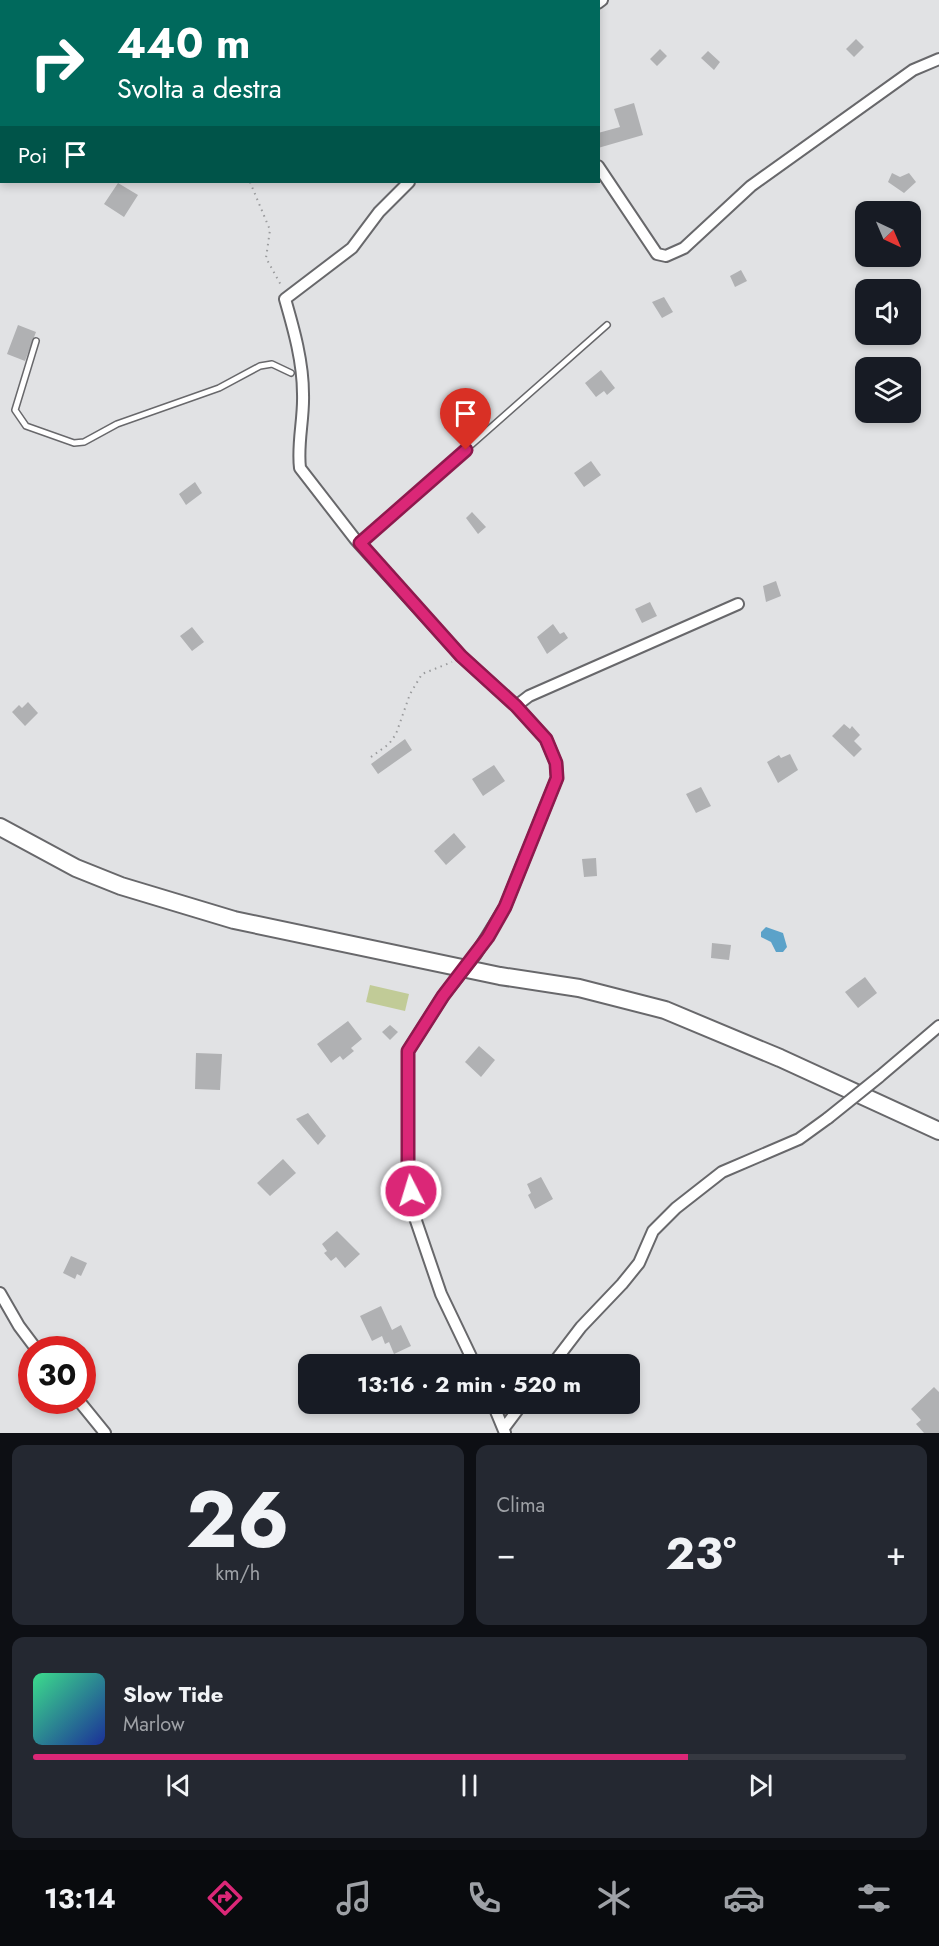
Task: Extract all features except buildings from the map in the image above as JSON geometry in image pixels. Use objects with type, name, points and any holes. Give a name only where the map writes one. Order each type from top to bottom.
[{"type":"main road","points":[[0,827],[76,868],[121,886],[234,920],[500,976],[579,988],[665,1010],[780,1058],[939,1131]]},
{"type":"street","points":[[600,169],[657,254],[666,256],[684,248],[770,173],[913,70],[939,59]]},
{"type":"street","points":[[409,183],[379,213],[352,248],[285,299],[302,374],[303,395],[298,453],[300,468],[360,543],[461,656],[516,706],[546,739],[556,763],[557,778],[505,907],[476,954],[443,996],[408,1051],[408,1169],[413,1212],[441,1294],[470,1354]]},
{"type":"street","points":[[516,706],[529,696],[738,604]]},
{"type":"street","points":[[560,1354],[581,1326],[639,1263],[653,1231],[684,1201],[722,1172],[799,1139],[879,1077],[939,1026]]},
{"type":"street","points":[[0,1293],[26,1336]]},
{"type":"street","points":[[90,1414],[105,1433]]},
{"type":"street","points":[[498,1414],[505,1430]]},
{"type":"street","points":[[505,1430],[515,1414]]},
{"type":"lane","points":[[360,543],[607,325]]},
{"type":"lane","points":[[36,341],[15,410],[26,426],[74,443],[84,442],[117,424],[149,411],[219,388],[260,366],[272,364],[291,373]]},
{"type":"path","points":[[250,183],[270,230],[266,258],[280,283],[285,299]]},
{"type":"path","points":[[371,757],[389,744],[396,734],[410,694],[422,674],[446,666],[461,656]]},
{"type":"green space","points":[[370,985],[409,994],[405,1011],[366,1002]]},
{"type":"water","points":[[766,927],[783,933],[787,947],[783,952],[776,952],[771,942],[761,937],[761,932]]},
{"type":"route","points":[[411,1191],[408,1169],[408,1051],[443,996],[488,937],[505,907],[557,778],[556,763],[546,739],[516,706],[461,656],[360,543],[466,450]]}]
